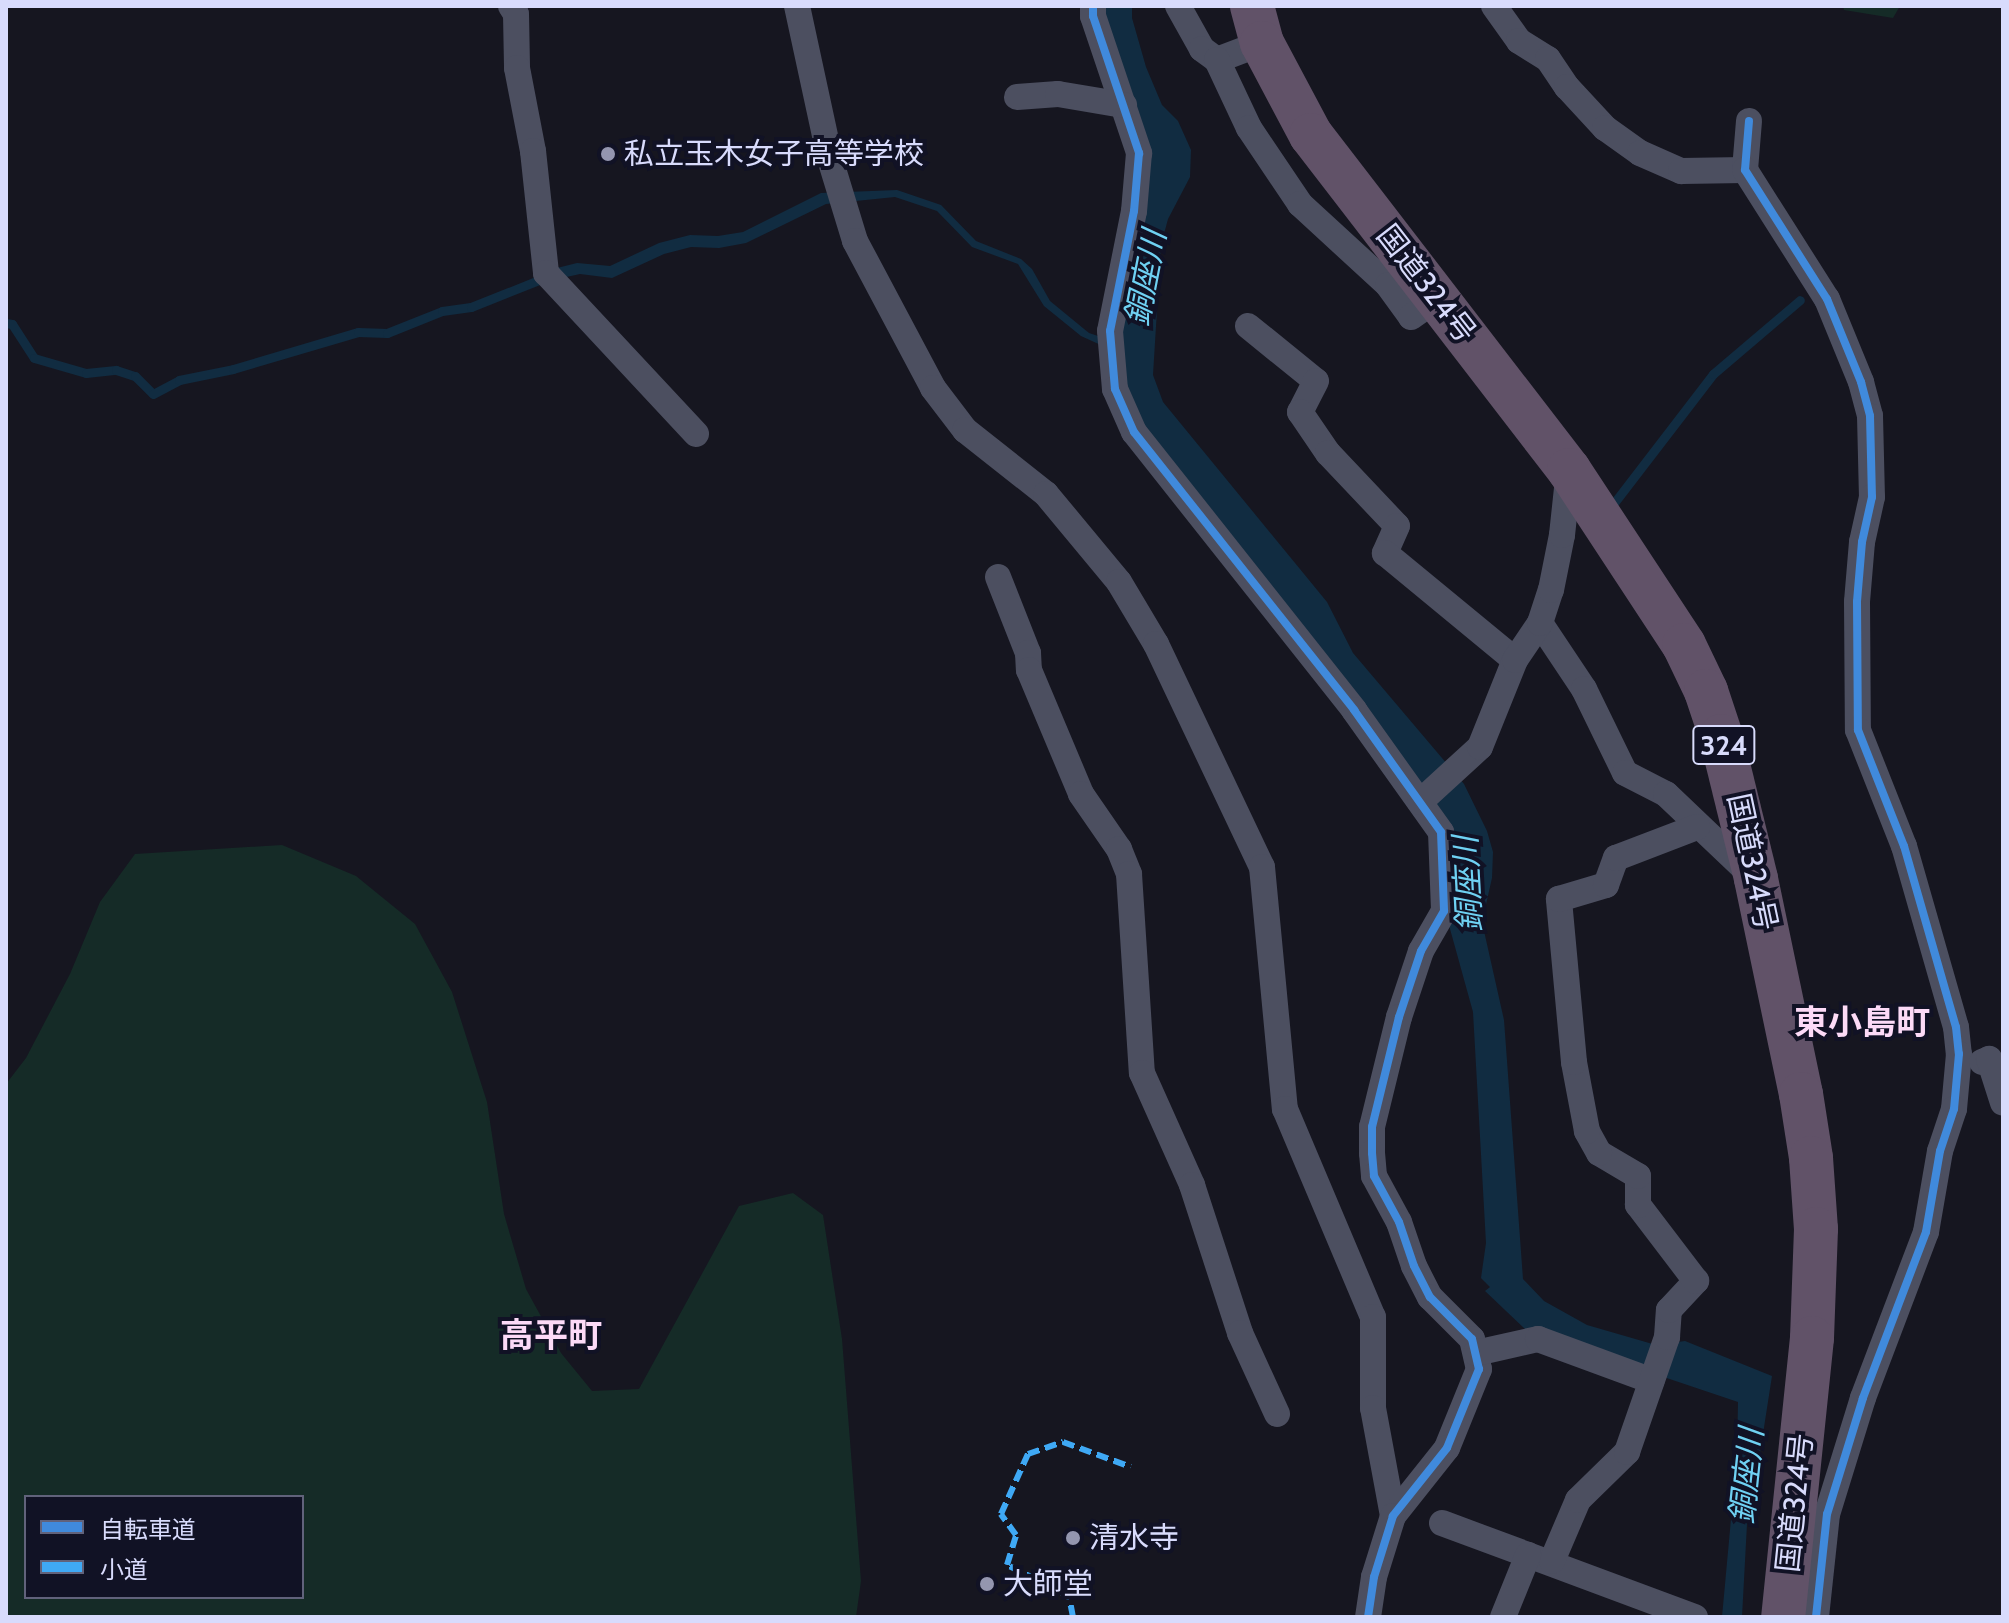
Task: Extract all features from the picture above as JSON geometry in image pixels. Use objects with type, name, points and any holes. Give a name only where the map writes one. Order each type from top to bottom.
[{"type":"highway","name":"国道324号","points":[[1257,25],[1311,135],[1569,470],[1684,645],[1706,691],[1734,781],[1801,1094],[1816,1229],[1812,1338],[1783,1617]]},
{"type":"street","points":[[511,6],[516,14],[517,68],[533,151],[546,273],[696,434]]},
{"type":"street","points":[[797,6],[830,159],[855,241],[933,388],[965,430],[1046,494],[1119,582],[1156,644],[1262,867],[1285,1109],[1373,1317],[1373,1408],[1393,1516]]},
{"type":"street","points":[[1093,6],[1093,16],[1139,153],[1134,211],[1110,331],[1115,389],[1134,432],[1354,710],[1441,832],[1444,911],[1421,951],[1399,1017],[1372,1127],[1372,1153],[1374,1176],[1399,1222],[1430,1297],[1472,1339],[1479,1369],[1447,1448],[1393,1516],[1374,1577],[1368,1617]]},
{"type":"street","points":[[1178,6],[1202,49],[1217,60],[1249,128],[1300,204],[1388,285],[1411,317],[1437,299]]},
{"type":"street","points":[[1494,6],[1519,41],[1548,59],[1567,87],[1605,128],[1640,153],[1681,171],[1745,170]]},
{"type":"street","points":[[1217,60],[1257,25]]},
{"type":"street","points":[[1017,97],[1058,94],[1124,105]]},
{"type":"street","points":[[1749,121],[1745,170],[1827,299],[1870,416],[1872,497],[1862,542],[1857,602],[1858,730],[1904,846],[1956,1027],[1959,1054],[1954,1109],[1940,1151],[1926,1232],[1863,1398],[1827,1514],[1816,1617]]},
{"type":"street","points":[[1248,326],[1316,381],[1300,412],[1328,453],[1397,526],[1385,553],[1515,660]]},
{"type":"street","points":[[1420,802],[1461,769],[1480,747],[1515,660],[1540,623],[1551,590],[1562,535],[1569,470]]},
{"type":"street","points":[[998,577],[1028,653],[1029,670],[1081,794],[1119,849],[1129,874],[1142,1073],[1192,1185],[1240,1333],[1277,1414]]},
{"type":"street","points":[[1540,623],[1584,689],[1625,773],[1666,794],[1697,827],[1756,879]]},
{"type":"street","points":[[1503,1617],[1578,1500],[1627,1452],[1667,1337],[1669,1310],[1696,1281],[1638,1205],[1638,1176],[1599,1153],[1587,1131],[1574,1062],[1559,899],[1606,885],[1616,858],[1697,827]]},
{"type":"street","points":[[1982,1062],[1989,1059],[2003,1103]]},
{"type":"street","points":[[1476,1353],[1538,1339],[1652,1378]]},
{"type":"street","points":[[1442,1523],[1695,1617]]},
{"type":"green space","points":[[1843,6],[1900,6],[1893,18],[1844,10]]},
{"type":"green space","points":[[282,845],[356,876],[415,924],[452,992],[487,1102],[504,1214],[526,1289],[561,1353],[592,1391],[639,1389],[739,1206],[793,1193],[823,1215],[842,1339],[861,1581],[856,1617],[6,1617],[6,1084],[26,1058],[70,974],[100,902],[135,854]]},
{"type":"water","name":"銅座川","points":[[1100,6],[1132,6],[1132,18],[1146,67],[1162,105],[1178,121],[1191,150],[1190,177],[1168,219],[1161,245],[1153,375],[1163,402],[1327,602],[1353,653],[1464,784],[1487,831],[1493,852],[1492,878],[1482,922],[1504,1020],[1523,1279],[1544,1301],[1587,1325],[1656,1345],[1685,1341],[1772,1376],[1760,1453],[1749,1487],[1742,1617],[1722,1617],[1737,1454],[1738,1402],[1527,1331],[1485,1291],[1490,1287],[1481,1278],[1486,1243],[1473,1012],[1447,918],[1453,865],[1147,436],[1103,346],[1081,336],[1044,306],[1018,264],[972,247],[937,211],[895,197],[826,204],[746,243],[719,248],[691,247],[664,254],[612,278],[580,274],[562,278],[557,268],[577,263],[610,266],[659,243],[690,235],[718,236],[743,232],[821,193],[897,190],[941,205],[976,241],[1021,259],[1032,269],[1050,301],[1089,333],[1104,338],[1147,177]]},
{"type":"waterway","points":[[6,323],[12,324],[34,358],[86,373],[116,370],[135,376],[153,394],[179,380],[233,369],[358,332],[387,333],[442,311],[471,307],[544,278]]},
{"type":"waterway","points":[[1614,503],[1713,374],[1800,300]]},
{"type":"marked path","points":[[1073,1617],[1069,1596],[1007,1565],[1016,1535],[1001,1514],[1028,1454],[1063,1442],[1131,1467]]},
{"type":"cycle path","points":[[1093,6],[1093,16],[1139,153],[1134,211],[1110,331],[1115,389],[1134,432],[1354,710],[1441,832],[1444,911],[1421,951],[1399,1017],[1372,1127],[1372,1153],[1374,1176],[1399,1222],[1414,1266],[1430,1297],[1472,1339],[1479,1369],[1447,1448],[1393,1516],[1374,1577],[1368,1617]]},
{"type":"cycle path","points":[[1749,121],[1745,170],[1827,299],[1861,382],[1870,416],[1872,497],[1862,542],[1857,602],[1858,730],[1904,846],[1956,1027],[1959,1054],[1954,1109],[1940,1151],[1926,1232],[1863,1398],[1827,1514],[1816,1617]]},
{"type":"place","name":"私立玉木女子高等学校","points":[[608,154]]},
{"type":"place","name":"清水寺","points":[[1073,1538]]},
{"type":"place","name":"大師堂","points":[[987,1584]]},
{"type":"district","name":"東小島町","points":[[1862,1023]]},
{"type":"district","name":"高平町","points":[[551,1336]]}]
